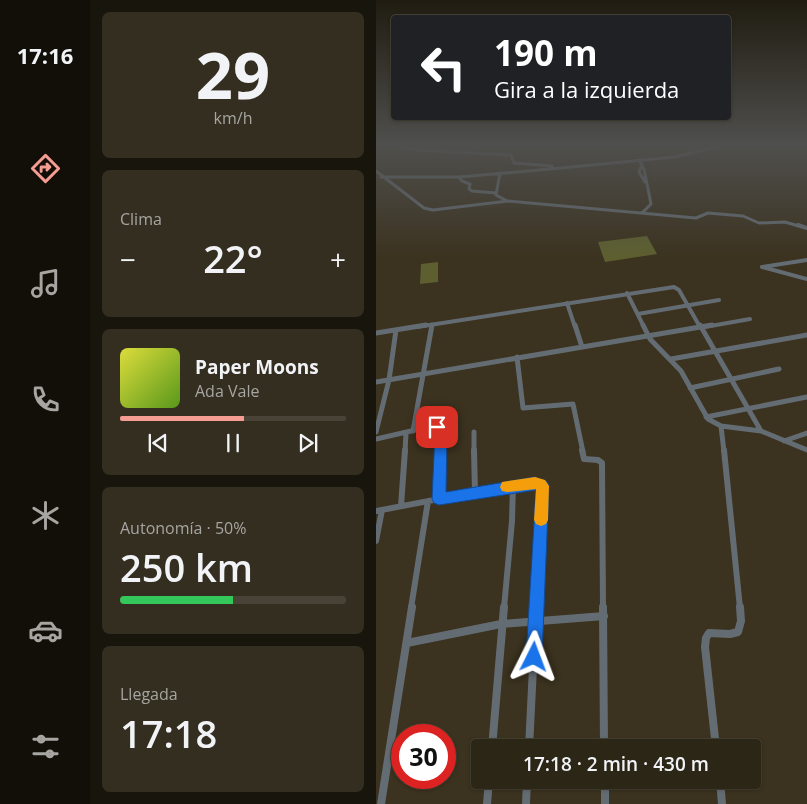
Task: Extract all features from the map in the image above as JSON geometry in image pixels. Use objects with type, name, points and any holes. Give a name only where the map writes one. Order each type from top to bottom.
[{"type":"street","points":[[390,184],[424,208],[433,210],[508,202],[696,218],[708,214],[744,216],[759,223],[785,222],[807,228]]},
{"type":"street","points":[[469,184],[469,189],[472,191],[496,193],[508,202]]},
{"type":"street","points":[[496,193],[498,184]]},
{"type":"street","points":[[642,213],[651,204],[645,184]]},
{"type":"street","points":[[807,260],[762,267],[807,279]]},
{"type":"street","points":[[376,333],[674,286],[679,290],[761,431]]},
{"type":"street","points":[[627,293],[649,336],[681,372],[706,417],[721,426],[761,431],[783,442],[807,450]]},
{"type":"street","points":[[638,314],[718,300]]},
{"type":"street","points":[[567,303],[582,347]]},
{"type":"street","points":[[376,382],[701,328],[750,318]]},
{"type":"street","points":[[400,506],[410,432],[432,324]]},
{"type":"street","points":[[376,432],[389,380],[396,330]]},
{"type":"street","points":[[671,359],[807,334]]},
{"type":"street","points":[[517,358],[523,408],[567,402],[573,404],[584,459],[598,460],[602,463],[604,739]]},
{"type":"street","points":[[690,388],[779,369]]},
{"type":"street","points":[[706,417],[807,398]]},
{"type":"street","points":[[715,739],[705,647],[706,638],[709,633],[734,634],[741,630],[721,426]]},
{"type":"street","points":[[376,439],[437,427],[441,431],[439,499]]},
{"type":"street","points":[[474,432],[474,493]]},
{"type":"street","points":[[783,442],[807,433]]},
{"type":"street","points":[[376,541],[379,510],[512,486],[535,483],[542,486],[529,739]]},
{"type":"street","points":[[493,739],[501,624],[512,521],[512,486]]},
{"type":"street","points":[[381,804],[428,501]]},
{"type":"street","points":[[407,643],[501,624],[604,616]]},
{"type":"street","points":[[488,804],[489,789]]},
{"type":"street","points":[[526,804],[527,789]]},
{"type":"street","points":[[605,789],[605,804]]},
{"type":"street","points":[[721,789],[722,804]]},
{"type":"green space","points":[[647,236],[657,254],[605,262],[598,242]]},
{"type":"green space","points":[[438,262],[438,282],[420,284],[421,264]]},
{"type":"slow traffic","points":[[507,487],[540,484],[542,486],[541,520]]},
{"type":"route","points":[[437,427],[441,431],[439,499],[535,483],[542,486],[534,657]]}]
